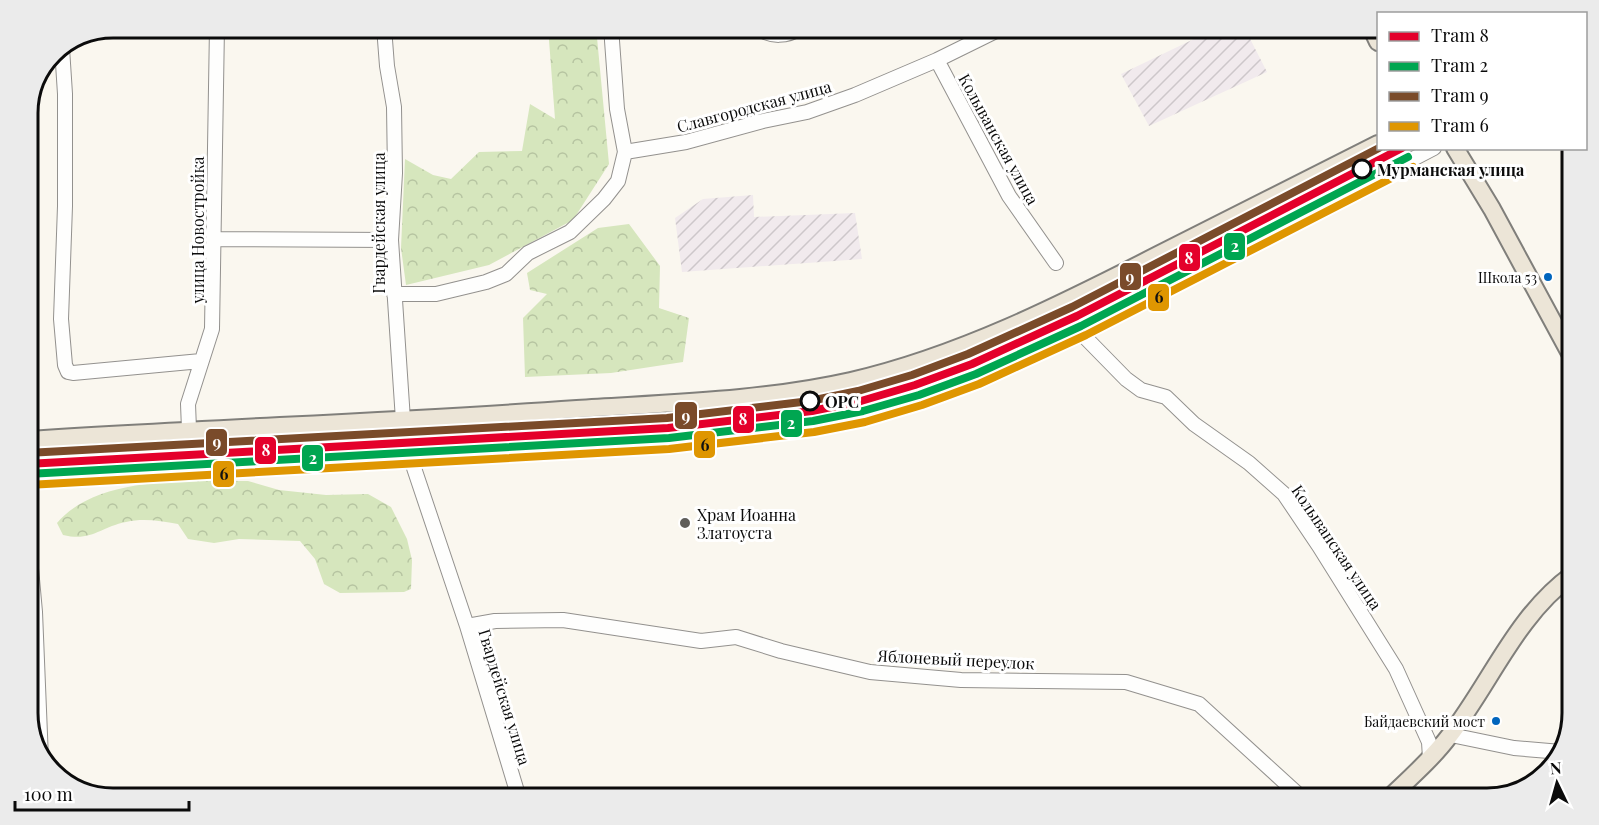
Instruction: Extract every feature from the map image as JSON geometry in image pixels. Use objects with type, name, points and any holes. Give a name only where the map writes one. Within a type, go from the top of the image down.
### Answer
[{"type":"main road","points":[[38,439],[189,429],[403,420],[724,399],[852,381],[1003,329],[1050,309],[1377,145]]},
{"type":"main road","points":[[1456,150],[1492,209],[1561,337]]},
{"type":"main road","points":[[1400,788],[1451,735],[1528,618],[1562,584]]},
{"type":"street","name":"улица Новостройка","points":[[189,429],[188,404],[212,329],[217,38]]},
{"type":"street","name":"Гвардейская улица","points":[[385,38],[394,108],[395,173],[392,240],[403,420]]},
{"type":"street","points":[[394,294],[436,294],[486,282],[506,274],[528,253],[570,232],[604,199],[618,181],[625,152],[617,109],[611,38]]},
{"type":"street","name":"Славгородская улица","points":[[625,152],[686,142],[763,121],[807,112],[855,95],[937,60],[981,38]]},
{"type":"street","points":[[63,56],[65,94],[65,206],[61,319],[65,365],[68,372],[201,361]]},
{"type":"street","name":"Колыванская улица","points":[[937,60],[1009,196],[1056,263]]},
{"type":"street","points":[[794,426],[829,421],[928,393],[1002,365],[1079,331],[1430,150]]},
{"type":"street","points":[[213,239],[392,240]]},
{"type":"street","name":"Колыванская улица","points":[[1079,331],[1126,379],[1141,390],[1166,397],[1194,424],[1249,463],[1284,494],[1396,669],[1429,742],[1431,758]]},
{"type":"street","name":"Гвардейская улица","points":[[414,468],[467,626],[516,788]]},
{"type":"street","name":"Яблоневый переулок","points":[[467,626],[495,621],[563,620],[701,641],[735,637],[781,651],[870,672],[961,680],[1126,682],[1199,704],[1291,788]]},
{"type":"street","points":[[38,710],[39,727]]},
{"type":"street","points":[[1451,735],[1514,748],[1551,751]]},
{"type":"shaded area","points":[[1196,38],[1250,38],[1267,72],[1149,126],[1121,74]]},
{"type":"shaded area","points":[[753,195],[754,217],[855,213],[862,259],[682,272],[675,218],[703,199]]},
{"type":"green space","points":[[549,38],[597,38],[609,164],[573,220],[489,265],[406,285],[401,248],[405,159],[433,175],[451,179],[479,152],[522,151],[530,104],[555,119]]},
{"type":"green space","points":[[629,224],[660,266],[659,308],[689,318],[683,362],[611,373],[525,377],[523,318],[547,294],[530,290],[527,273],[598,228]]},
{"type":"green space","points":[[248,481],[279,490],[326,495],[368,494],[391,507],[407,539],[412,560],[411,589],[404,592],[340,593],[324,584],[315,559],[300,541],[239,539],[214,543],[188,539],[178,524],[146,520],[117,524],[89,535],[73,537],[63,535],[57,523],[75,507],[96,496],[120,489],[173,482]]},
{"type":"tram line","name":"9","points":[[38,452],[667,418],[810,401],[858,391],[912,375],[968,354],[1072,307],[1377,149]]},
{"type":"tram line","name":"8","points":[[38,463],[668,428],[812,411],[861,401],[915,385],[972,364],[1077,316],[1398,150]]},
{"type":"tram line","name":"2","points":[[38,473],[669,438],[813,421],[863,411],[919,395],[976,374],[1081,326],[1408,157]]},
{"type":"tram line","name":"6","points":[[38,484],[669,449],[814,432],[865,422],[922,405],[979,384],[1086,335],[1413,167]]},
{"type":"place","name":"Мурманская улица","points":[[1362,169]]},
{"type":"place","name":"Школа 53","points":[[1548,277]]},
{"type":"place","name":"ОРС","points":[[810,401]]},
{"type":"place","name":"Храм Иоанна Златоуста","points":[[685,523]]},
{"type":"place","name":"Байдаевский мост","points":[[1496,721]]}]
